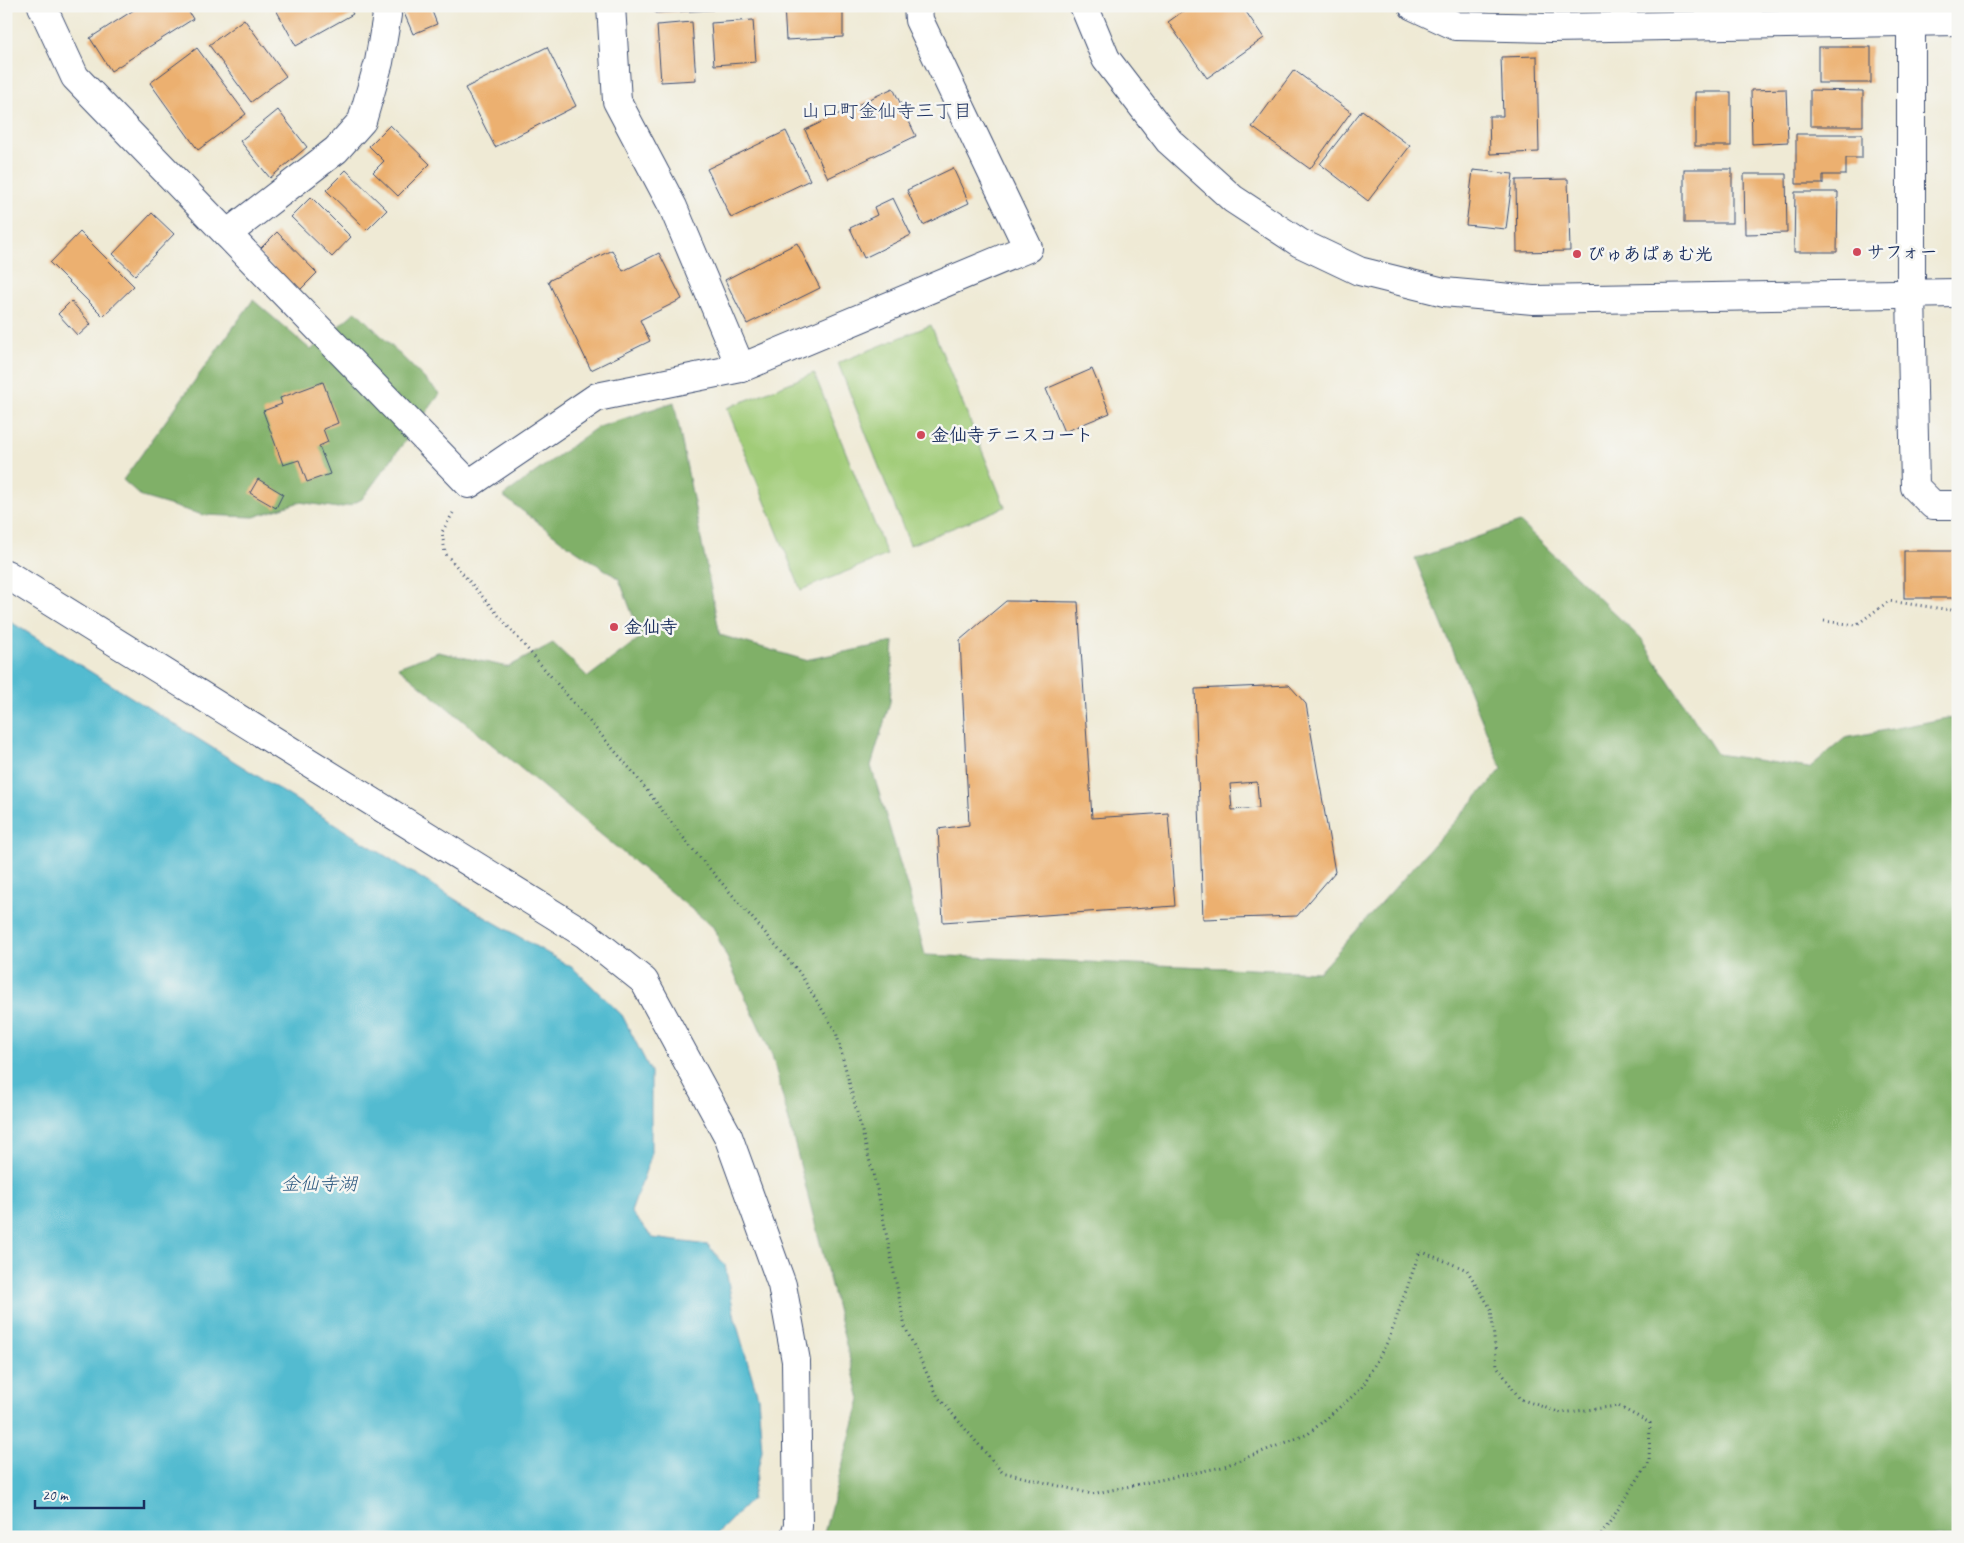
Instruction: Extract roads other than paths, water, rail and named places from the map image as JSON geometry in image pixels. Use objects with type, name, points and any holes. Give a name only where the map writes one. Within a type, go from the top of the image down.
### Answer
[{"type":"street","points":[[42,6],[76,77],[469,484],[597,397],[740,368],[1028,248],[919,20],[918,6]]},
{"type":"street","points":[[227,234],[336,150],[362,121],[379,62],[387,15],[384,6]]},
{"type":"street","points":[[610,6],[617,101],[673,206],[740,368]]},
{"type":"street","points":[[1084,6],[1106,59],[1169,140],[1232,199],[1300,243],[1359,270],[1444,292],[1533,300],[1958,293]]},
{"type":"street","points":[[1413,6],[1456,26],[1551,28],[1958,21]]},
{"type":"street","points":[[1911,21],[1910,293],[1915,487],[1933,505],[1958,505]]},
{"type":"street","points":[[6,574],[585,934],[644,982],[728,1136],[782,1285],[796,1361],[798,1527],[794,1537]]},
{"type":"water","name":"金仙寺湖","points":[[6,619],[461,903],[573,968],[622,1015],[651,1072],[651,1156],[631,1212],[653,1238],[708,1245],[725,1265],[735,1319],[758,1397],[762,1450],[751,1500],[714,1537],[6,1537]]},
{"type":"place","name":"サフォー","points":[[1857,252]]},
{"type":"place","name":"ぴゅあぱぁむ光","points":[[1577,254]]},
{"type":"place","name":"金仙寺テニスコート","points":[[921,435]]},
{"type":"place","name":"金仙寺","points":[[614,627]]},
{"type":"district","name":"山口町金仙寺三丁目","points":[[887,110]]}]
